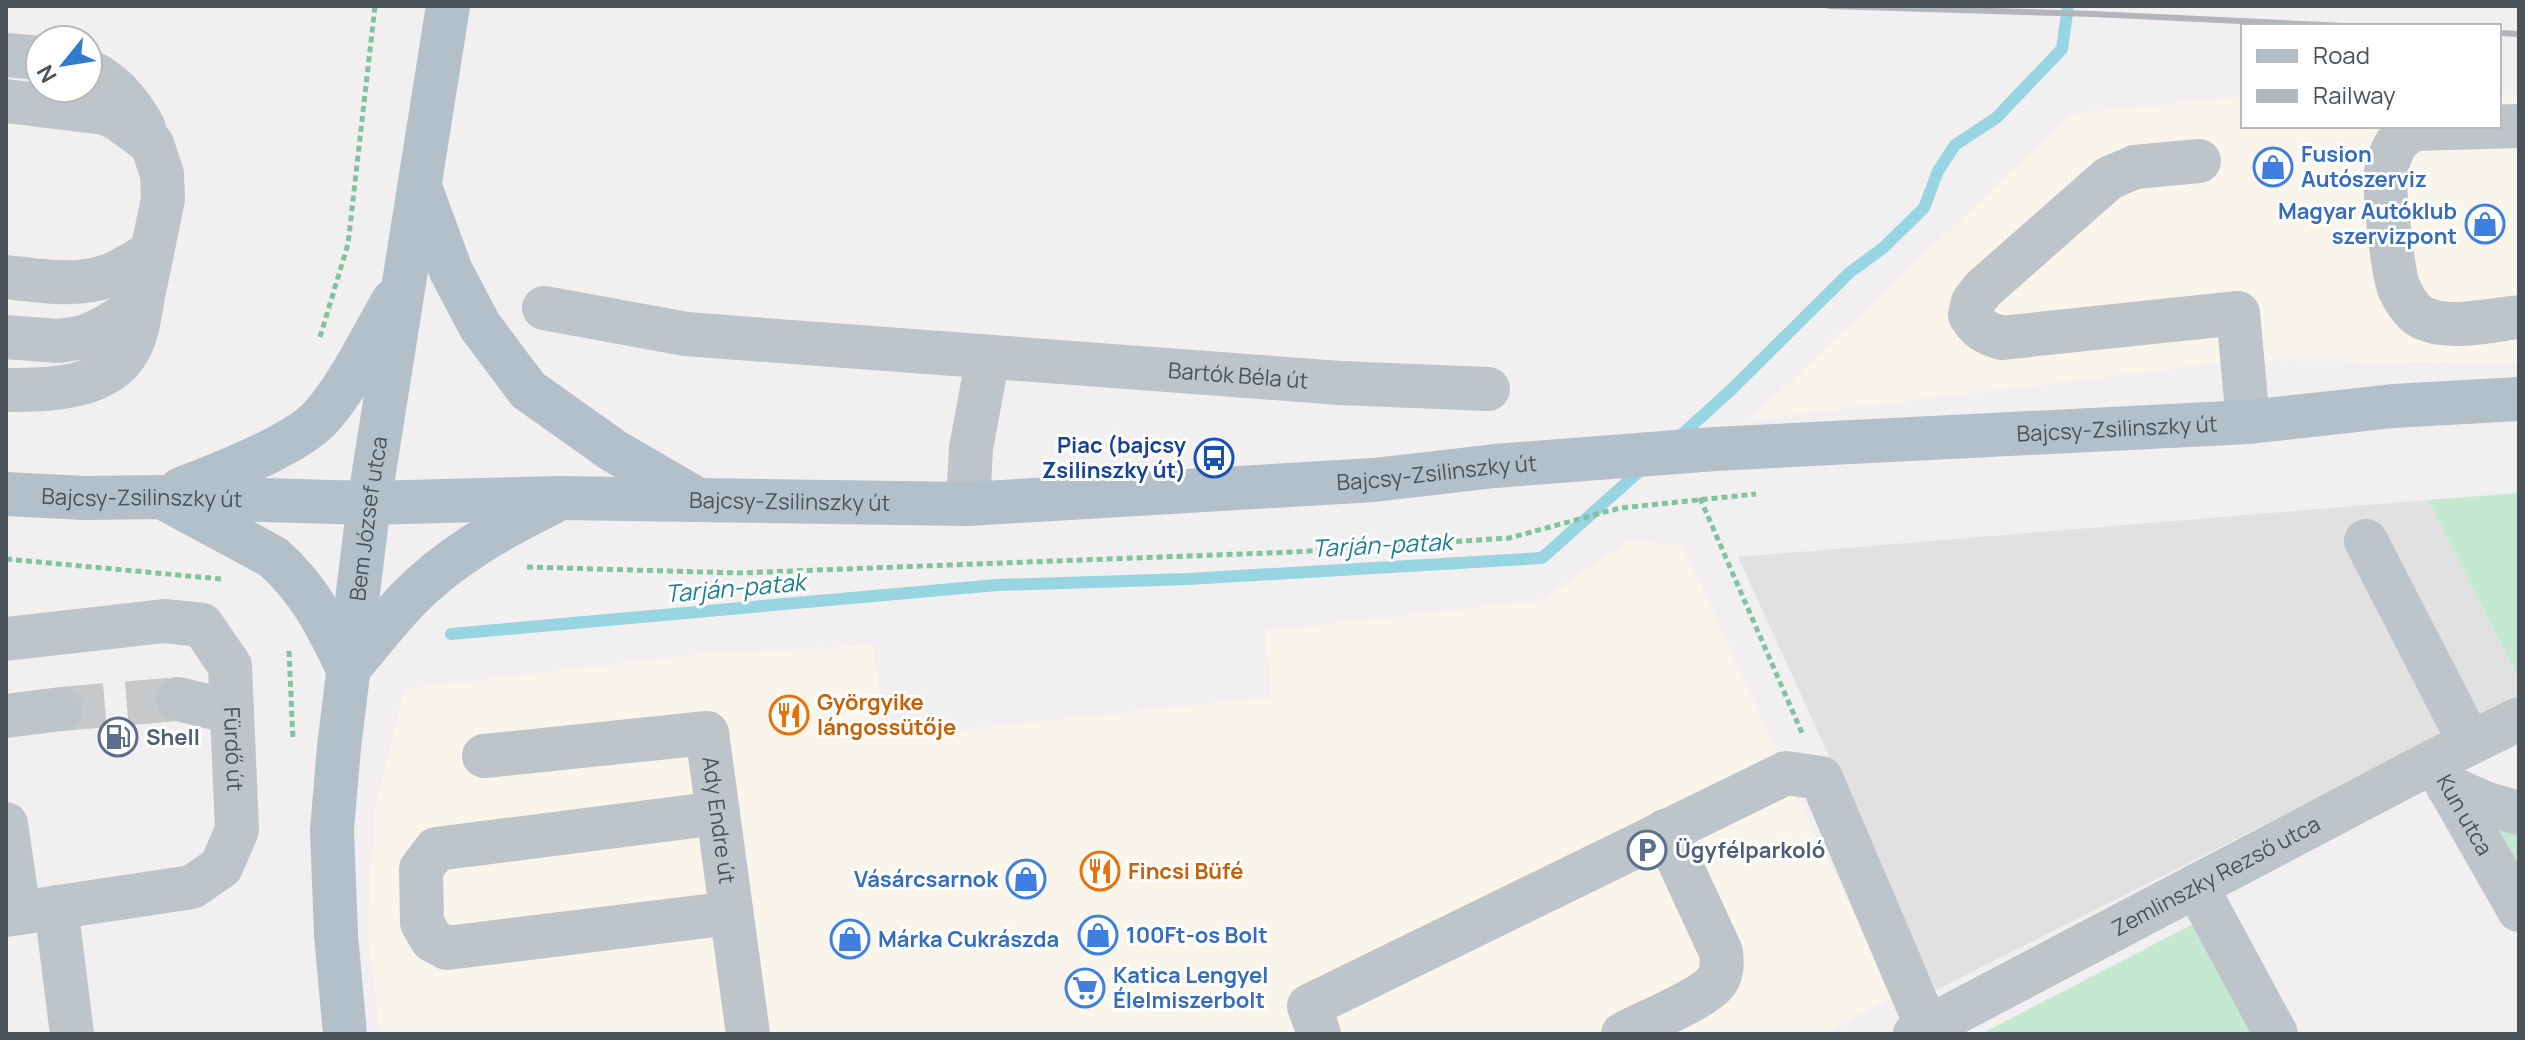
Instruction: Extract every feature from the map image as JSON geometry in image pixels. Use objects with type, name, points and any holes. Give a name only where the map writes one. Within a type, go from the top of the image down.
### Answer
[{"type":"main road","name":"Bem József utca","points":[[345,1034],[336,935],[332,830],[348,669],[369,503],[448,6]]},
{"type":"main road","points":[[419,185],[451,271],[480,326],[528,390],[614,451],[697,500]]},
{"type":"main road","points":[[159,497],[227,472],[291,439],[320,418],[340,390],[404,281]]},
{"type":"main road","name":"Bajcsy-Zsilinszky út","points":[[6,494],[369,503],[560,498],[968,504],[1374,480],[1495,466],[1715,449],[2248,422],[2393,406],[2519,399]]},
{"type":"main road","points":[[159,497],[279,563],[319,610],[348,669],[408,599],[446,564],[488,535],[560,498]]},
{"type":"street","points":[[6,390],[86,382],[111,371],[129,351],[135,336],[163,199],[162,174],[136,112],[117,90],[104,81]]},
{"type":"street","points":[[6,101],[105,113],[152,144]]},
{"type":"street","points":[[2450,128],[2416,129],[2404,133],[2392,151],[2385,176],[2395,275],[2408,303],[2421,317],[2452,324],[2519,317]]},
{"type":"street","points":[[2199,161],[2135,167],[2109,178],[1983,289],[1973,302],[1970,315],[1976,326],[1987,334],[2001,338],[2238,313],[2248,422]]},
{"type":"street","points":[[6,277],[48,282],[94,280],[115,273],[152,252]]},
{"type":"street","points":[[6,337],[58,341],[84,337],[122,317],[143,296]]},
{"type":"street","name":"Bartók Béla út","points":[[544,308],[686,334],[1340,383],[1488,389]]},
{"type":"street","points":[[968,504],[971,448],[988,357]]},
{"type":"street","name":"Kun utca","points":[[2366,541],[2451,764],[2519,910]]},
{"type":"street","name":"Fürdő út","points":[[6,639],[164,621],[202,625],[230,666],[237,830],[221,867],[192,887],[27,912]]},
{"type":"street","points":[[178,699],[232,712]]},
{"type":"street","points":[[6,716],[61,709]]},
{"type":"street","name":"Zemlinszky Rezső utca","points":[[1935,1029],[2196,886],[2451,764],[2519,719]]},
{"type":"street","name":"Ady Endre út","points":[[484,756],[707,733],[748,1034]]},
{"type":"street","points":[[2451,764],[2487,804],[2519,813]]},
{"type":"street","points":[[1319,1034],[1309,1006],[1786,773],[1821,778],[1935,1029]]},
{"type":"street","points":[[718,813],[436,849],[421,869],[422,923],[432,940],[447,948],[731,913]]},
{"type":"street","points":[[6,824],[27,912],[72,1034]]},
{"type":"street","points":[[1623,1034],[1698,995],[1716,982],[1722,970],[1721,952],[1665,831]]},
{"type":"street","points":[[2196,886],[2276,1034]]},
{"type":"path","points":[[318,344],[348,244],[375,6]]},
{"type":"path","points":[[1700,498],[1821,778]]},
{"type":"path","points":[[523,567],[738,573],[1294,552],[1509,538],[1620,508]]},
{"type":"path","points":[[6,559],[223,579]]},
{"type":"shaded area","points":[[2501,95],[2519,95],[2519,363],[2243,360],[1750,420],[2072,114],[2241,96],[2241,128],[2501,128]]},
{"type":"shaded area","points":[[2428,500],[2519,679],[2519,697],[1936,990],[1738,557]]},
{"type":"shaded area","points":[[1629,541],[1682,545],[1812,828],[1895,996],[1824,1034],[380,1034],[367,930],[375,806],[405,689],[701,654],[874,645],[884,738],[1271,697],[1265,631],[1542,600]]},
{"type":"green space","points":[[2519,493],[2519,679],[2428,500]]},
{"type":"green space","points":[[2519,805],[2519,874],[2490,822]]},
{"type":"green space","points":[[2201,920],[2260,1034],[1981,1034]]},
{"type":"waterway","name":"Tarján-patak","points":[[1678,438],[1849,273],[1883,248],[1924,208],[1938,171],[1955,145],[1996,118],[2062,49],[2068,6]]},
{"type":"waterway","name":"Tarján-patak","points":[[451,634],[997,585],[1188,579],[1542,558],[1643,468]]},
{"type":"tunnel","points":[[61,709],[178,699]]},
{"type":"railway","points":[[1829,6],[2303,24]]},
{"type":"railway","points":[[2501,33],[2519,34]]},
{"type":"place","name":"Fusion Autószerviz","points":[[2273,167]]},
{"type":"place","name":"Magyar Autóklub szervizpont","points":[[2485,224]]},
{"type":"place","name":"Piac (bajcsy Zsilinszky út)","points":[[1214,458]]},
{"type":"place","name":"Györgyike lángossütője","points":[[789,715]]},
{"type":"place","name":"Shell","points":[[118,737]]},
{"type":"place","name":"Ügyfélparkoló","points":[[1647,850]]},
{"type":"place","name":"Fincsi Büfé","points":[[1100,871]]},
{"type":"place","name":"Vásárcsarnok","points":[[1026,879]]},
{"type":"place","name":"100Ft-os Bolt","points":[[1098,935]]},
{"type":"place","name":"Márka Cukrászda","points":[[850,939]]},
{"type":"place","name":"Katica Lengyel Élelmiszerbolt","points":[[1085,988]]}]
